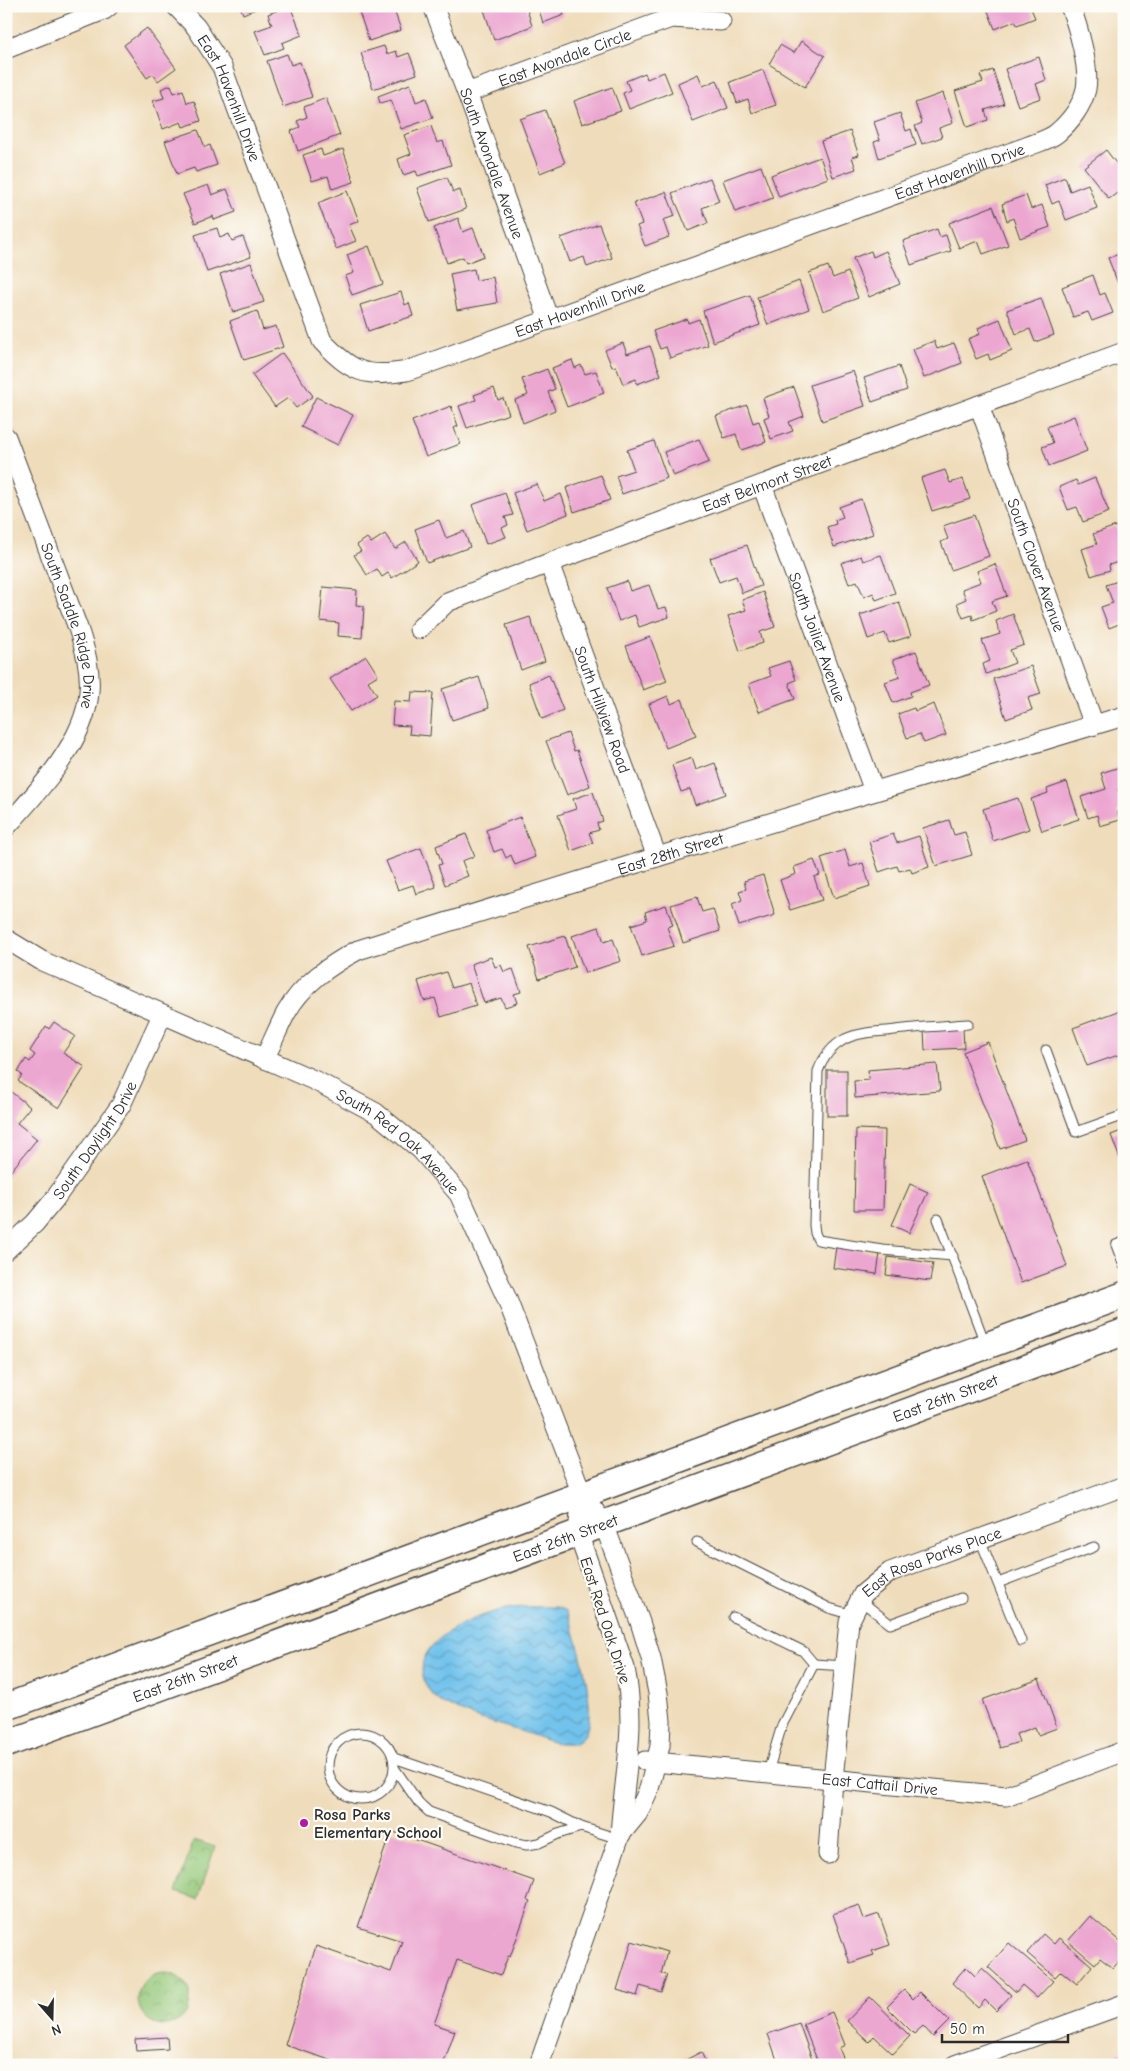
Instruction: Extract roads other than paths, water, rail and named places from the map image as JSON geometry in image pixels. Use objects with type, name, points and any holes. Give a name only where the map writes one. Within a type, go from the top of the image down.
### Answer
[{"type":"main road","points":[[6,1706],[1124,1295]]},
{"type":"main road","name":"East 26th Street","points":[[6,1744],[1124,1332]]},
{"type":"street","points":[[6,49],[104,10],[109,6]]},
{"type":"street","name":"East Havenhill Drive","points":[[176,6],[196,27],[222,67],[322,340],[337,357],[367,374],[391,374],[407,371],[1026,147],[1056,134],[1078,111],[1086,88],[1084,54],[1070,6]]},
{"type":"street","name":"South Avondale Avenue","points":[[433,6],[467,93],[549,320]]},
{"type":"street","name":"East Avondale Circle","points":[[467,93],[671,18],[721,21]]},
{"type":"street","name":"East Belmont Street","points":[[419,629],[447,602],[549,562],[1124,352]]},
{"type":"street","name":"South Clover Avenue","points":[[979,405],[1094,725]]},
{"type":"street","name":"South Saddle Ridge Drive","points":[[6,437],[86,651],[89,691],[87,708],[55,770],[6,827]]},
{"type":"street","name":"South Joiliet Avenue","points":[[762,485],[874,791]]},
{"type":"street","name":"South Hillview Road","points":[[549,562],[657,857]]},
{"type":"street","name":"East 28th Street","points":[[264,1059],[287,1012],[302,993],[332,965],[358,950],[657,857],[1124,716]]},
{"type":"street","name":"South Red Oak Avenue","points":[[6,939],[42,961],[318,1082],[376,1113],[421,1150],[459,1194],[507,1299],[582,1494],[604,1524]]},
{"type":"street","name":"South Daylight Drive","points":[[6,1250],[35,1222],[54,1200],[121,1105],[162,1015]]},
{"type":"street","name":"East Rosa Parks Place","points":[[828,1854],[833,1779],[849,1622],[864,1594],[890,1572],[1124,1486]]},
{"type":"street","name":"East Red Oak Drive","points":[[539,2065],[619,1837],[629,1759],[630,1707],[625,1668],[578,1533],[582,1494]]},
{"type":"street","name":"East Red Oak Drive","points":[[604,1524],[640,1622],[653,1667],[661,1721],[656,1763],[649,1789],[638,1813],[619,1837]]},
{"type":"street","name":"East Cattail Drive","points":[[629,1759],[1006,1796],[1124,1751]]},
{"type":"street","points":[[955,2065],[1124,2004]]},
{"type":"lane","points":[[952,1256],[882,1250],[818,1240],[814,1224],[818,1071],[822,1061],[831,1050],[843,1040],[853,1036],[908,1028],[968,1024]]},
{"type":"lane","points":[[1046,1050],[1076,1132],[1124,1115]]},
{"type":"lane","points":[[938,1219],[986,1346]]},
{"type":"lane","points":[[1124,1242],[1116,1245],[1124,1266]]},
{"type":"lane","points":[[980,1539],[1021,1641]]},
{"type":"lane","points":[[697,1542],[829,1608],[857,1608],[890,1624],[961,1598]]},
{"type":"lane","points":[[998,1583],[1094,1547]]},
{"type":"lane","points":[[734,1617],[802,1651],[814,1664],[845,1666]]},
{"type":"lane","points":[[768,1772],[782,1725],[814,1664]]},
{"type":"lane","points":[[361,1732],[372,1734],[382,1739],[394,1758],[395,1769],[392,1780],[386,1789],[377,1796],[366,1799],[355,1799],[345,1796],[336,1789],[327,1769],[328,1758],[340,1740],[350,1734],[361,1732]]},
{"type":"lane","points":[[394,1758],[551,1812],[581,1827],[619,1837]]},
{"type":"lane","points":[[395,1769],[419,1803],[429,1812],[516,1843],[527,1846],[581,1827]]},
{"type":"water","points":[[519,1607],[557,1607],[565,1610],[569,1616],[577,1642],[588,1693],[588,1723],[585,1734],[580,1739],[568,1743],[549,1741],[452,1708],[441,1702],[431,1693],[423,1676],[423,1661],[430,1648],[443,1636],[458,1626],[492,1612]]},
{"type":"place","name":"Rosa Parks Elementary School","points":[[304,1823]]}]
